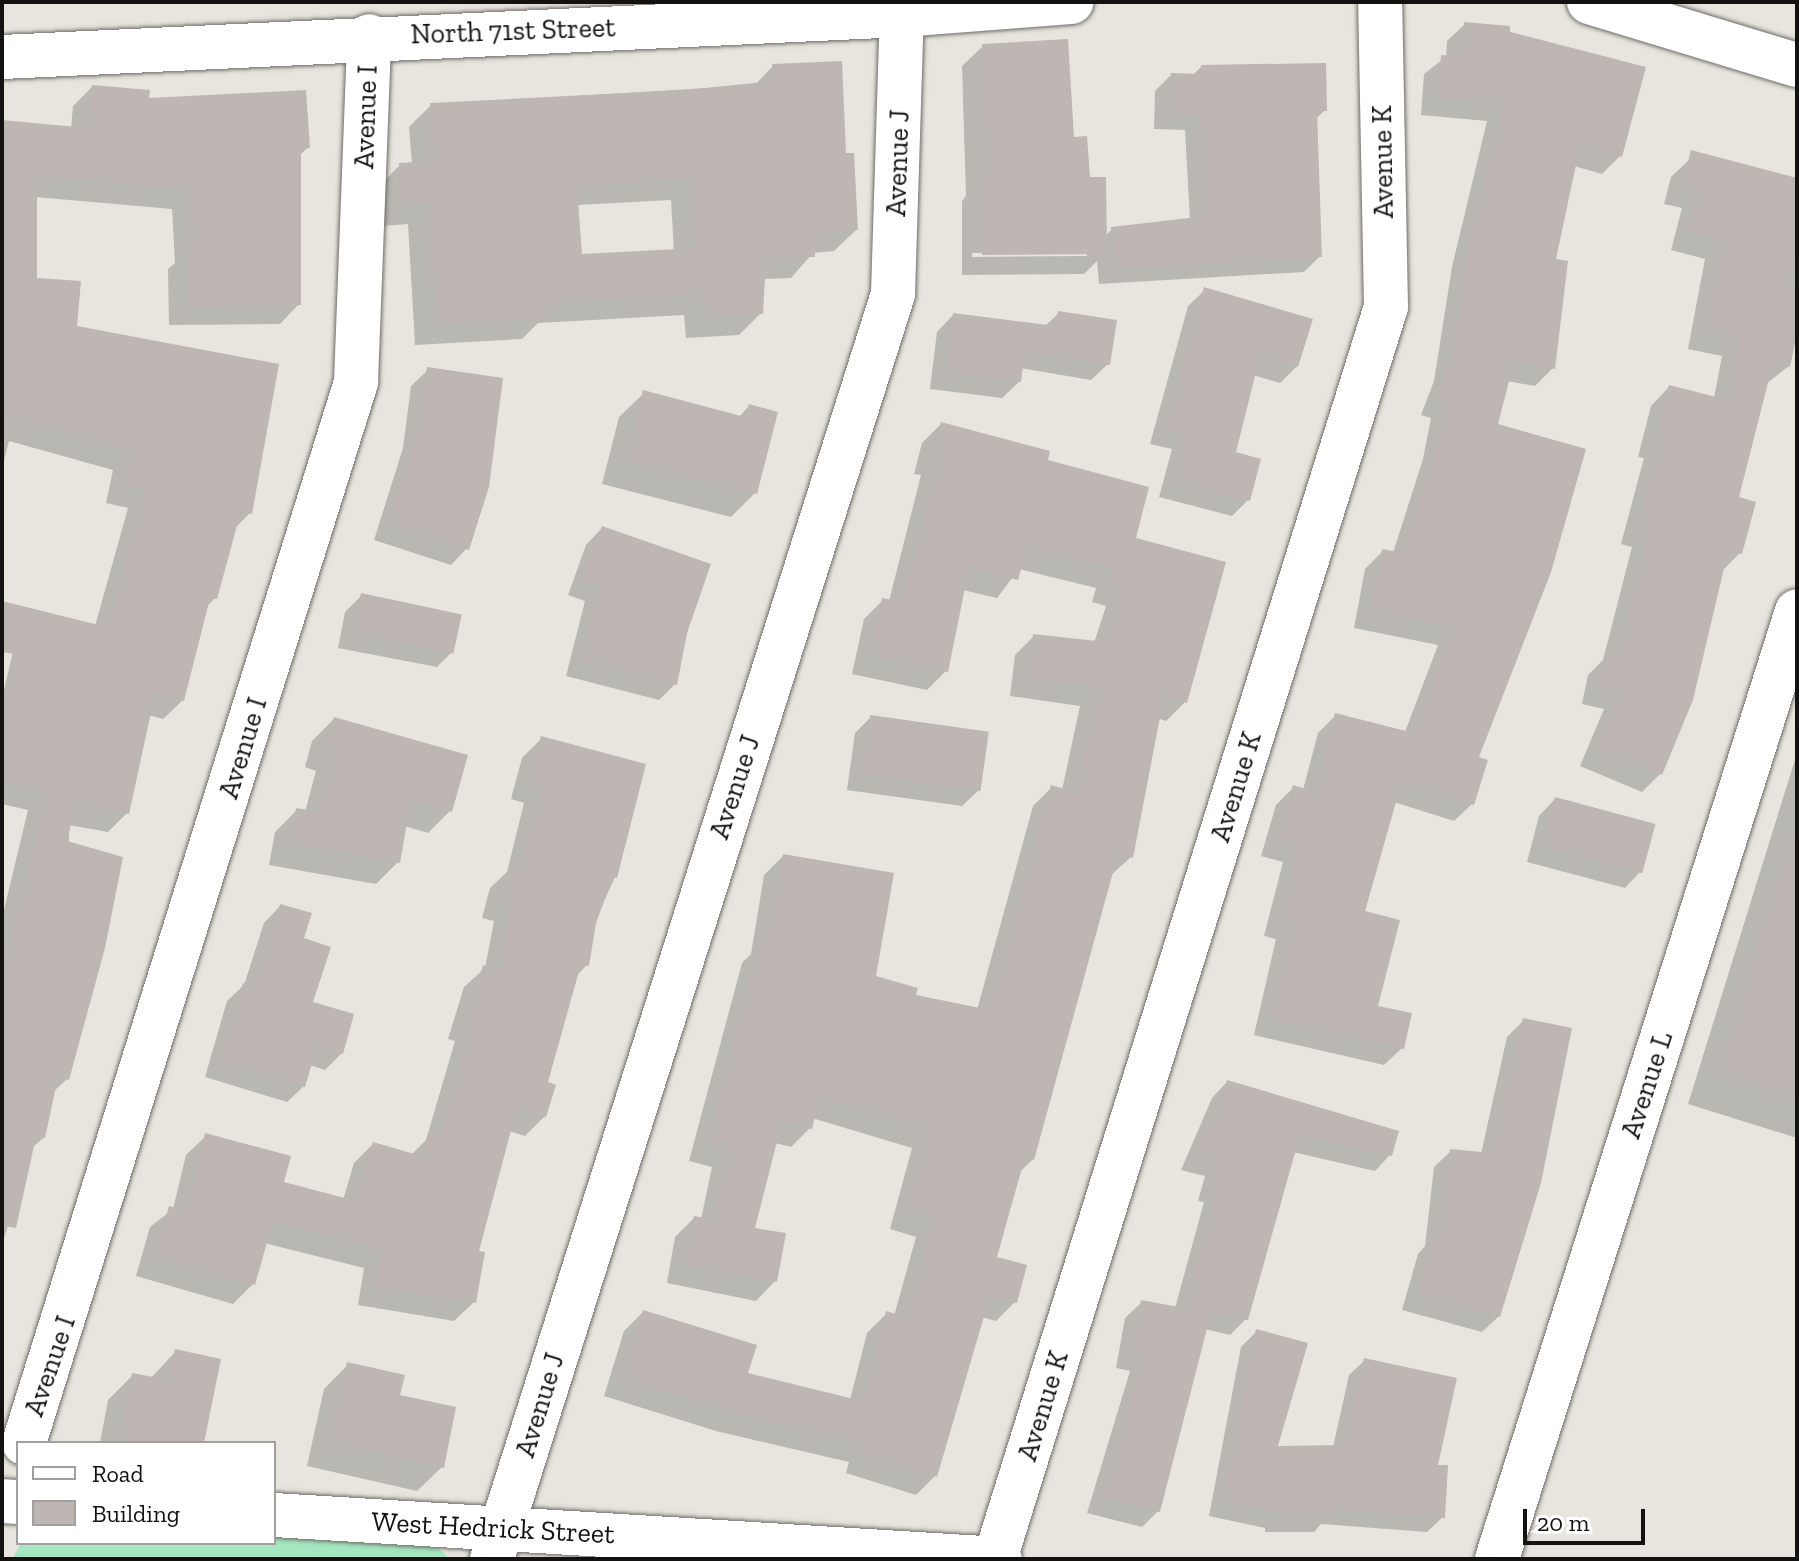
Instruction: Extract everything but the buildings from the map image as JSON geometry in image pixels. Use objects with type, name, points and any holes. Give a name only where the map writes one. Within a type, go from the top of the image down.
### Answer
[{"type":"street","name":"North 71st Street","points":[[2,57],[1071,2]]},
{"type":"street","name":"Avenue K","points":[[997,1559],[1386,307],[1380,2]]},
{"type":"street","points":[[1589,2],[1797,65]]},
{"type":"street","name":"Avenue J","points":[[498,1543],[893,294],[903,9]]},
{"type":"street","name":"Avenue I","points":[[25,1441],[356,382],[369,36]]},
{"type":"street","name":"Avenue L","points":[[1497,1559],[1797,611]]},
{"type":"street","points":[[6,1503],[16,1466]]},
{"type":"street","name":"West Hedrick Street","points":[[276,1515],[498,1543],[997,1559]]},
{"type":"green space","points":[[276,1532],[436,1546],[450,1559],[12,1559],[20,1545],[276,1545]]}]
